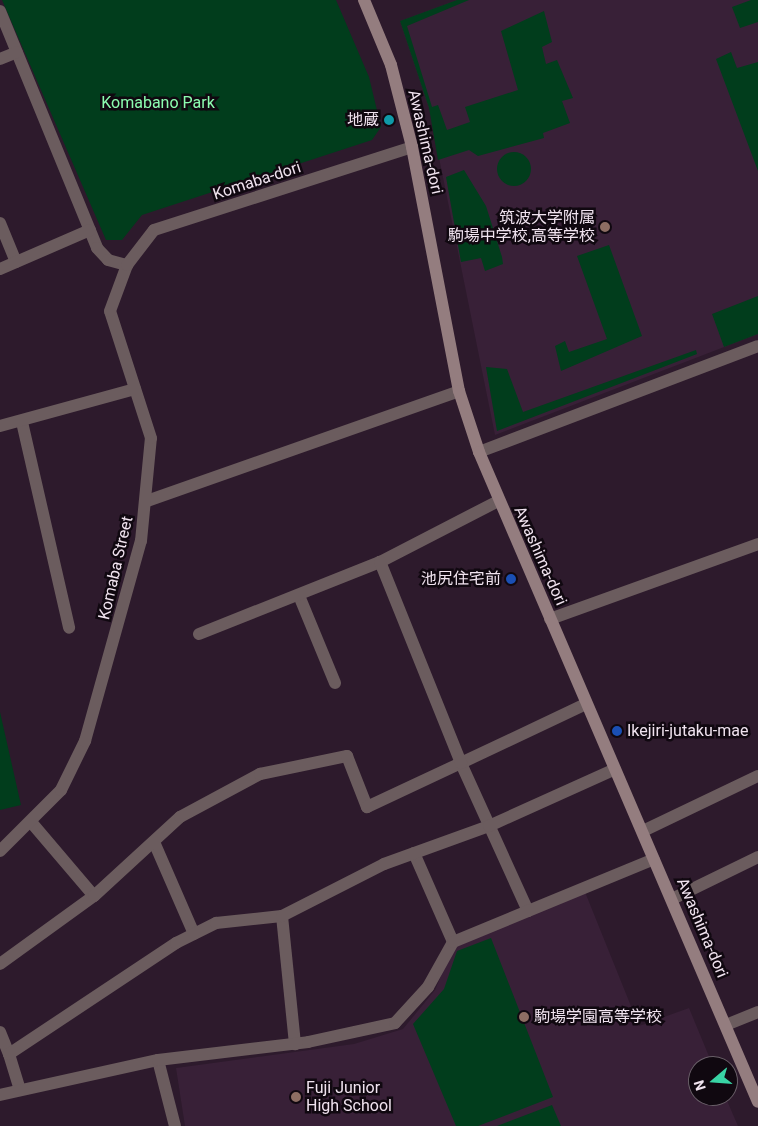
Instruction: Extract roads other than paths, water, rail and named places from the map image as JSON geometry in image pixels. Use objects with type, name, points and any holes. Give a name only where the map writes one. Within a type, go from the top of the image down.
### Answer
[{"type":"main road","name":"Awashima-dori","points":[[364,0],[391,65],[412,147],[458,391],[479,452],[498,501],[643,831],[758,1102]]},
{"type":"street","points":[[0,11],[90,230],[108,260],[127,265]]},
{"type":"street","points":[[0,59],[18,52]]},
{"type":"street","name":"Komaba-dori","points":[[127,265],[154,230],[412,147]]},
{"type":"street","points":[[0,224],[16,262]]},
{"type":"street","points":[[0,269],[90,230]]},
{"type":"street","name":"Komaba Street","points":[[0,851],[61,790],[85,740],[127,602],[147,501],[151,438],[110,311],[127,265]]},
{"type":"street","points":[[479,452],[758,346]]},
{"type":"street","points":[[0,426],[22,422],[135,389]]},
{"type":"street","points":[[147,501],[458,391]]},
{"type":"street","points":[[22,422],[69,628]]},
{"type":"street","points":[[199,634],[300,598],[380,562],[498,501]]},
{"type":"street","points":[[550,620],[758,544]]},
{"type":"street","points":[[380,562],[461,763],[528,911]]},
{"type":"street","points":[[300,598],[336,683]]},
{"type":"street","points":[[0,964],[94,896],[180,817],[260,774],[347,756],[367,807],[586,704]]},
{"type":"street","points":[[9,1054],[194,934],[216,923],[282,916],[384,864],[489,826],[615,768]]},
{"type":"street","points":[[643,831],[758,776]]},
{"type":"street","points":[[31,822],[94,896]]},
{"type":"street","points":[[154,842],[194,934]]},
{"type":"street","points":[[414,854],[454,942]]},
{"type":"street","points":[[672,899],[758,857]]},
{"type":"street","points":[[0,1094],[158,1060],[295,1044],[395,1023],[428,987],[454,942],[654,859]]},
{"type":"street","points":[[282,916],[295,1044]]},
{"type":"street","points":[[726,1025],[758,1012]]},
{"type":"street","points":[[0,1032],[20,1090]]},
{"type":"street","points":[[158,1060],[175,1126]]},
{"type":"place","name":"地蔵","points":[[389,120]]},
{"type":"place","name":"筑波大学附属 駒場中学校,高等学校","points":[[605,227]]},
{"type":"place","name":"池尻住宅前","points":[[511,579]]},
{"type":"place","name":"Ikejiri-jutaku-mae","points":[[617,731]]},
{"type":"place","name":"駒場学園高等学校","points":[[524,1017]]},
{"type":"place","name":"Fuji Junior High School","points":[[296,1097]]},
{"type":"park label","name":"Komabano Park","points":[[158,103]]}]
